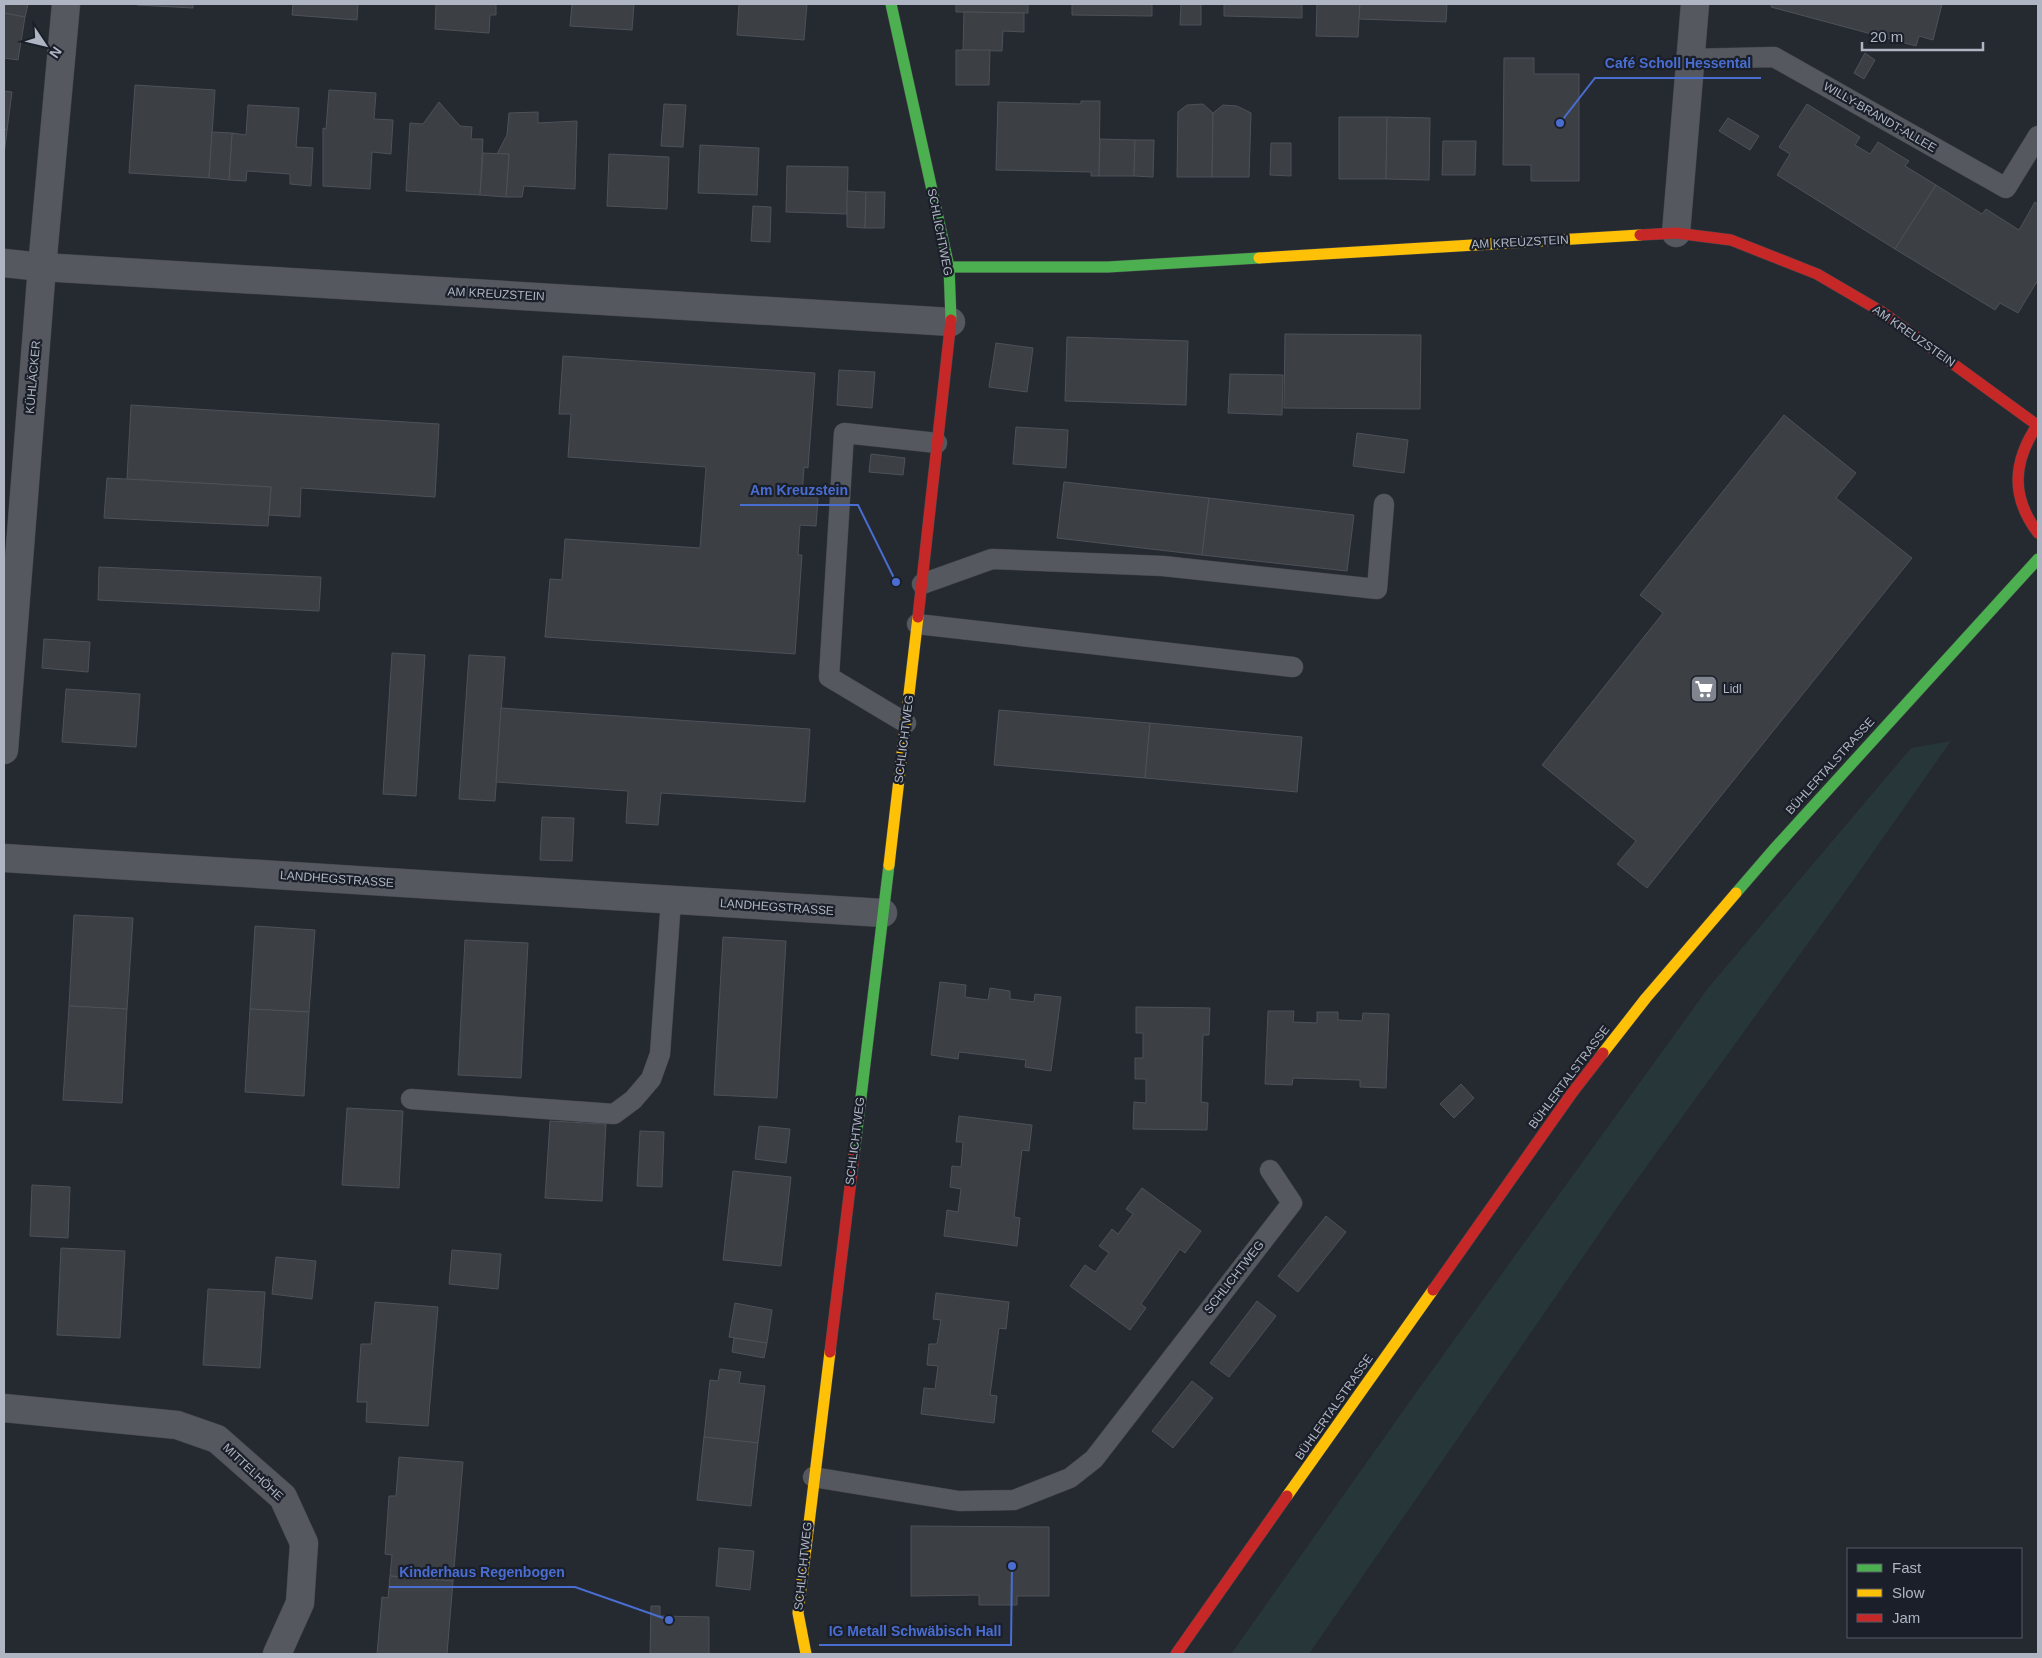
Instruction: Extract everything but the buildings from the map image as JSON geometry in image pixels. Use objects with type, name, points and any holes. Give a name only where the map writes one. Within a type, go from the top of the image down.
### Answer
[{"type":"street","name":"KÜHLÄCKER","points":[[4,750],[42,267],[66,4]]},
{"type":"street","name":"SCHLICHTWEG","points":[[806,1654],[798,1613],[906,723],[951,322],[949,267],[891,4]]},
{"type":"street","points":[[1676,232],[1695,4]]},
{"type":"street","name":"AM KREUZSTEIN","points":[[949,267],[1108,267],[1676,232],[1730,240],[1817,274],[1882,312],[2038,424]]},
{"type":"street","name":"AM KREUZSTEIN","points":[[4,263],[42,267],[951,322]]},
{"type":"street","points":[[2038,424],[2023,448],[2017,475],[2020,501],[2032,526],[2038,533]]},
{"type":"street","name":"BÜHLERTALSTRASSE","points":[[1176,1654],[1572,1093],[1641,1006],[1774,849],[2038,559]]},
{"type":"street","name":"LANDHEGSTRASSE","points":[[4,858],[883,913]]},
{"type":"street","name":"MITTELHÖHE","points":[[4,1408],[177,1425],[217,1440],[283,1497],[304,1544],[300,1603],[278,1654]]},
{"type":"lane","name":"WILLY-BRANDT-ALLEE","points":[[1689,59],[1774,57],[2006,188],[2038,136]]},
{"type":"lane","points":[[906,723],[829,677],[844,433],[938,443]]},
{"type":"lane","points":[[922,584],[992,558],[1162,566],[1377,589],[1384,504]]},
{"type":"lane","points":[[917,624],[1293,667]]},
{"type":"lane","points":[[411,1099],[614,1114],[633,1100],[651,1079],[660,1054],[671,900]]},
{"type":"lane","name":"SCHLICHTWEG","points":[[813,1477],[959,1501],[1014,1500],[1070,1478],[1094,1459],[1292,1203],[1270,1170]]},
{"type":"shaded area","points":[[1951,741],[1845,892],[1623,1199],[1309,1654],[1231,1654],[1415,1394],[1708,988],[1911,748]]},
{"type":"traffic: fast","points":[[891,4],[949,267],[951,320]]},
{"type":"traffic: fast","points":[[949,267],[1108,267],[1259,258]]},
{"type":"traffic: fast","points":[[1736,893],[2038,559]]},
{"type":"traffic: fast","points":[[854,1155],[889,865]]},
{"type":"traffic: slow","points":[[1259,258],[1640,235]]},
{"type":"traffic: slow","points":[[889,865],[918,617]]},
{"type":"traffic: slow","points":[[1603,1053],[1646,998],[1736,893]]},
{"type":"traffic: slow","points":[[1287,1496],[1433,1290]]},
{"type":"traffic: slow","points":[[806,1654],[798,1613],[830,1352]]},
{"type":"traffic: jam","points":[[1640,235],[1676,233],[1731,240],[1817,274],[1882,312],[2037,425]]},
{"type":"traffic: jam","points":[[918,617],[951,320]]},
{"type":"traffic: jam","points":[[2038,424],[2024,451],[2018,478],[2023,506],[2038,533]]},
{"type":"traffic: jam","points":[[1433,1290],[1572,1093],[1603,1053]]},
{"type":"traffic: jam","points":[[830,1352],[854,1155]]},
{"type":"traffic: jam","points":[[1176,1654],[1287,1496]]},
{"type":"place","name":"Café Scholl Hessental","points":[[1560,123]]},
{"type":"place","name":"Am Kreuzstein","points":[[896,582]]},
{"type":"place","name":"Lidl","points":[[1704,689]]},
{"type":"place","name":"IG Metall Schwäbisch Hall","points":[[1012,1566]]},
{"type":"place","name":"Kinderhaus Regenbogen","points":[[669,1620]]}]
